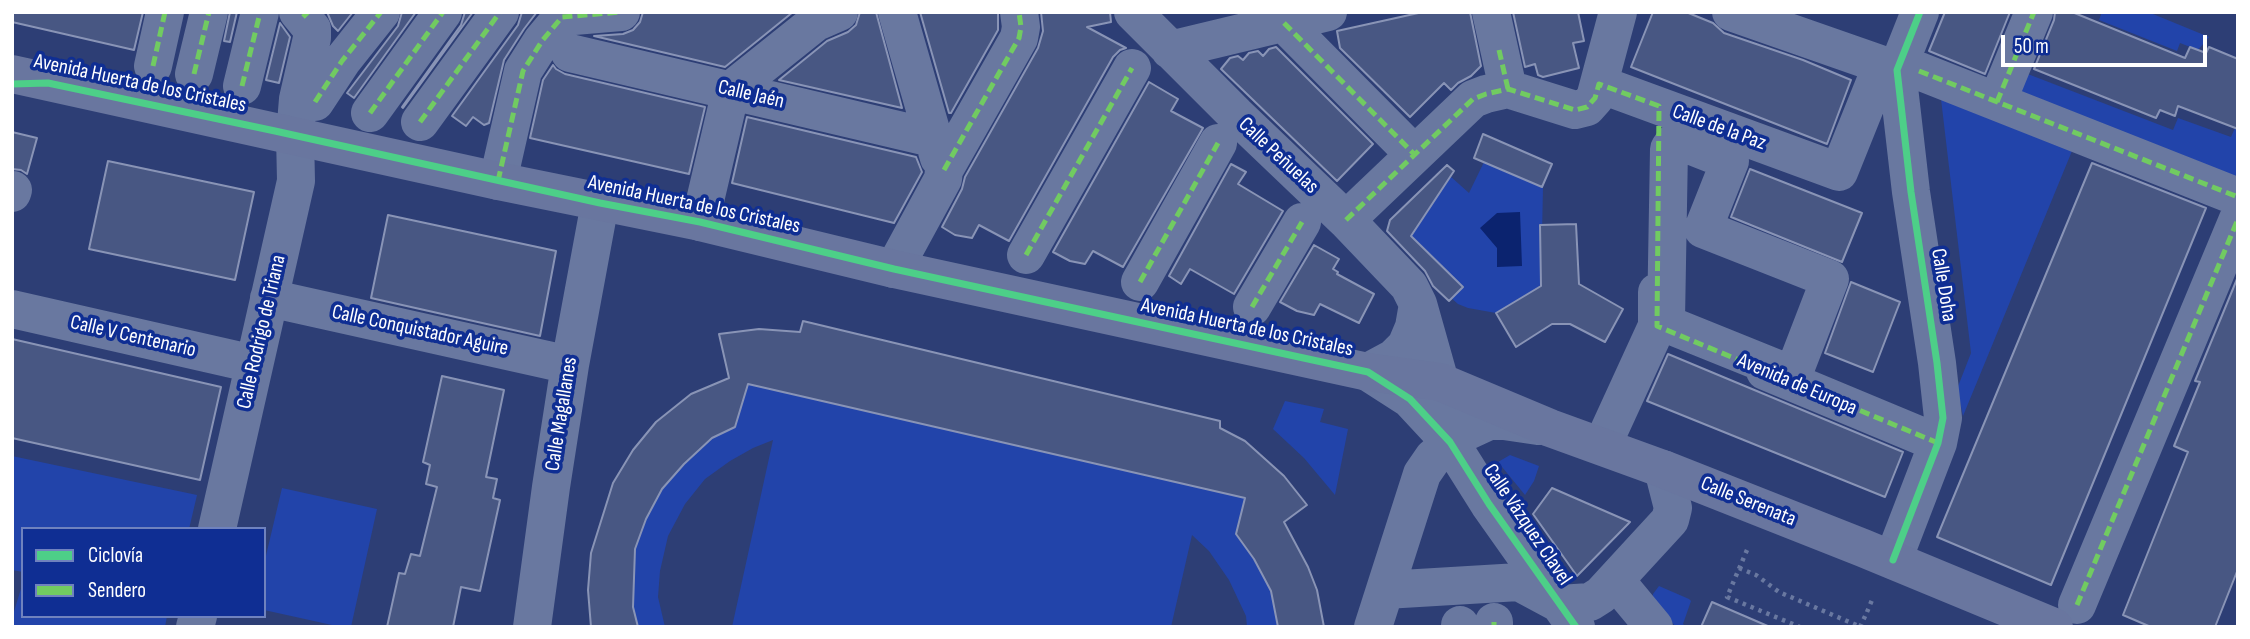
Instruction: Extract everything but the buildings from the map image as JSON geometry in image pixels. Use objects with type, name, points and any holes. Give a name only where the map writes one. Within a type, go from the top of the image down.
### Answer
[{"type":"main road","name":"Avenida Huerta de los Cristales","points":[[12,74],[30,84],[295,135],[600,203],[700,222],[894,269],[1368,372],[1440,382]]},
{"type":"main road","name":"Calle Serenata","points":[[1440,382],[1550,428],[1663,469],[1893,560],[2065,616]]},
{"type":"street","points":[[153,66],[165,12]]},
{"type":"street","points":[[194,74],[209,12]]},
{"type":"street","points":[[315,103],[342,61],[381,12]]},
{"type":"street","points":[[370,113],[443,12]]},
{"type":"street","points":[[420,122],[500,12]]},
{"type":"street","points":[[498,181],[523,71],[549,31],[562,17],[621,12]]},
{"type":"street","points":[[700,222],[731,90],[816,22],[839,12]]},
{"type":"street","points":[[894,269],[943,179],[897,12]]},
{"type":"street","points":[[938,154],[1019,38],[1019,12]]},
{"type":"street","name":"Calle Peñuelas","points":[[1132,12],[1346,220],[1409,286],[1418,304],[1440,382]]},
{"type":"street","points":[[1170,50],[1328,12]]},
{"type":"street","points":[[1491,12],[1508,89]]},
{"type":"street","points":[[1346,220],[1473,100],[1486,93],[1508,89],[1575,110],[1587,107],[1595,98],[1618,12]]},
{"type":"street","points":[[1731,12],[1997,102],[2238,197]]},
{"type":"street","name":"Calle Doha","points":[[1893,560],[1938,443],[1943,418],[1941,387],[1911,192],[1899,69],[1920,12]]},
{"type":"street","points":[[1997,102],[2034,12]]},
{"type":"street","points":[[242,86],[260,13]]},
{"type":"street","name":"Calle Rodrigo de Triana","points":[[217,527],[296,181],[295,135],[298,99],[312,38],[312,29],[303,14]]},
{"type":"street","points":[[1284,23],[1414,155]]},
{"type":"street","name":"Calle Jaén","points":[[570,53],[731,90],[938,154]]},
{"type":"street","points":[[12,58],[30,84]]},
{"type":"street","points":[[1026,255],[1132,68]]},
{"type":"street","name":"Calle de la Paz","points":[[1599,83],[1839,172],[1899,69]]},
{"type":"street","points":[[1602,446],[1657,326],[1659,106]]},
{"type":"street","points":[[1679,141],[1730,161],[1703,229],[1830,279],[1793,375],[1669,325],[1666,320],[1669,149],[1673,143],[1679,141]]},
{"type":"street","points":[[1140,282],[1219,143]]},
{"type":"street","name":"Calle Magallanes","points":[[532,627],[570,365],[600,203]]},
{"type":"street","points":[[2065,616],[2238,219]]},
{"type":"street","points":[[1252,307],[1302,222]]},
{"type":"street","name":"Calle Conquistador Aguire","points":[[270,298],[570,365]]},
{"type":"street","points":[[1368,372],[1394,359],[1406,346],[1414,327],[1418,304]]},
{"type":"street","name":"Calle V Centenario","points":[[12,309],[254,364]]},
{"type":"street","name":"Avenida de Europa","points":[[1657,326],[1938,443]]},
{"type":"street","points":[[1368,372],[1410,399],[1450,442]]},
{"type":"street","name":"Calle Vázquez Clavel","points":[[1440,382],[1450,442],[1489,504],[1568,616]]},
{"type":"street","points":[[1373,627],[1422,474],[1433,458],[1450,442],[1476,425],[1489,421],[1550,428]]},
{"type":"street","points":[[1385,590],[1518,582],[1568,616],[1601,595],[1670,520],[1673,508],[1663,469]]},
{"type":"street","points":[[1615,580],[1654,627]]},
{"type":"path","points":[[1747,550],[1727,597],[1800,627]]},
{"type":"path","points":[[1739,568],[1756,575],[1779,592],[1861,627],[1872,600]]},
{"type":"shaded area","points":[[2102,12],[2148,12],[2209,37],[2198,50],[2180,43],[2177,51],[2099,20]]},
{"type":"shaded area","points":[[2020,71],[2173,130],[2178,118],[2231,137],[2238,121],[2238,181],[2010,95]]},
{"type":"shaded area","points":[[1941,99],[2072,151],[1963,416],[1957,389],[1971,353]]},
{"type":"shaded area","points":[[1484,162],[1543,187],[1541,283],[1539,287],[1496,313],[1458,304],[1432,281],[1411,236],[1450,176],[1469,193]]},
{"type":"shaded area","points":[[1520,212],[1522,266],[1497,267],[1497,248],[1480,228],[1497,213]]},
{"type":"shaded area","points":[[748,384],[1245,498],[1236,534],[1254,559],[1271,591],[1278,627],[1247,627],[1246,616],[1229,580],[1209,551],[1192,535],[1171,627],[732,627],[773,440],[730,461],[705,479],[685,504],[668,536],[660,571],[658,597],[665,627],[638,627],[633,607],[635,549],[646,519],[662,489],[684,464],[712,438],[735,427]]},
{"type":"shaded area","points":[[1285,401],[1324,409],[1320,422],[1348,429],[1335,495],[1304,458],[1273,429]]},
{"type":"shaded area","points":[[1510,455],[1539,466],[1525,495],[1498,462]]},
{"type":"shaded area","points":[[12,456],[197,495],[189,527],[21,527],[21,572],[12,570]]},
{"type":"shaded area","points":[[282,488],[377,509],[351,627],[266,610],[266,556]]},
{"type":"shaded area","points":[[1659,586],[1691,601],[1683,624],[1686,627],[1676,627],[1655,604],[1653,594]]},
{"type":"shaded area","points":[[21,589],[21,618],[167,618],[165,627],[12,627]]},
{"type":"marked path","points":[[153,66],[165,12]]},
{"type":"marked path","points":[[194,74],[209,12]]},
{"type":"marked path","points":[[303,17],[308,12]]},
{"type":"marked path","points":[[315,102],[342,61],[381,12]]},
{"type":"marked path","points":[[370,113],[443,12]]},
{"type":"marked path","points":[[420,122],[500,12]]},
{"type":"marked path","points":[[498,181],[523,71],[542,41],[562,17],[621,12]]},
{"type":"marked path","points":[[944,170],[1019,38],[1019,12]]},
{"type":"marked path","points":[[1997,102],[2034,12]]},
{"type":"marked path","points":[[242,86],[260,13]]},
{"type":"marked path","points":[[1284,23],[1414,154]]},
{"type":"marked path","points":[[1499,50],[1508,89]]},
{"type":"marked path","points":[[1026,255],[1132,68]]},
{"type":"marked path","points":[[1919,71],[2238,197]]},
{"type":"marked path","points":[[1346,220],[1473,99],[1486,94],[1508,89],[1575,110],[1587,107],[1595,98],[1599,84],[1659,106],[1657,326],[1938,443]]},
{"type":"marked path","points":[[1140,282],[1218,143]]},
{"type":"marked path","points":[[2077,605],[2238,219]]},
{"type":"marked path","points":[[1252,307],[1302,222]]},
{"type":"marked path","points":[[1494,622],[1494,627]]},
{"type":"cycle path","points":[[1893,560],[1938,443],[1943,418],[1911,192],[1897,70],[1920,12]]},
{"type":"cycle path","points":[[12,84],[48,83],[275,131],[600,203],[700,222],[894,269],[1368,372],[1410,399],[1450,442],[1489,504],[1576,627]]}]
